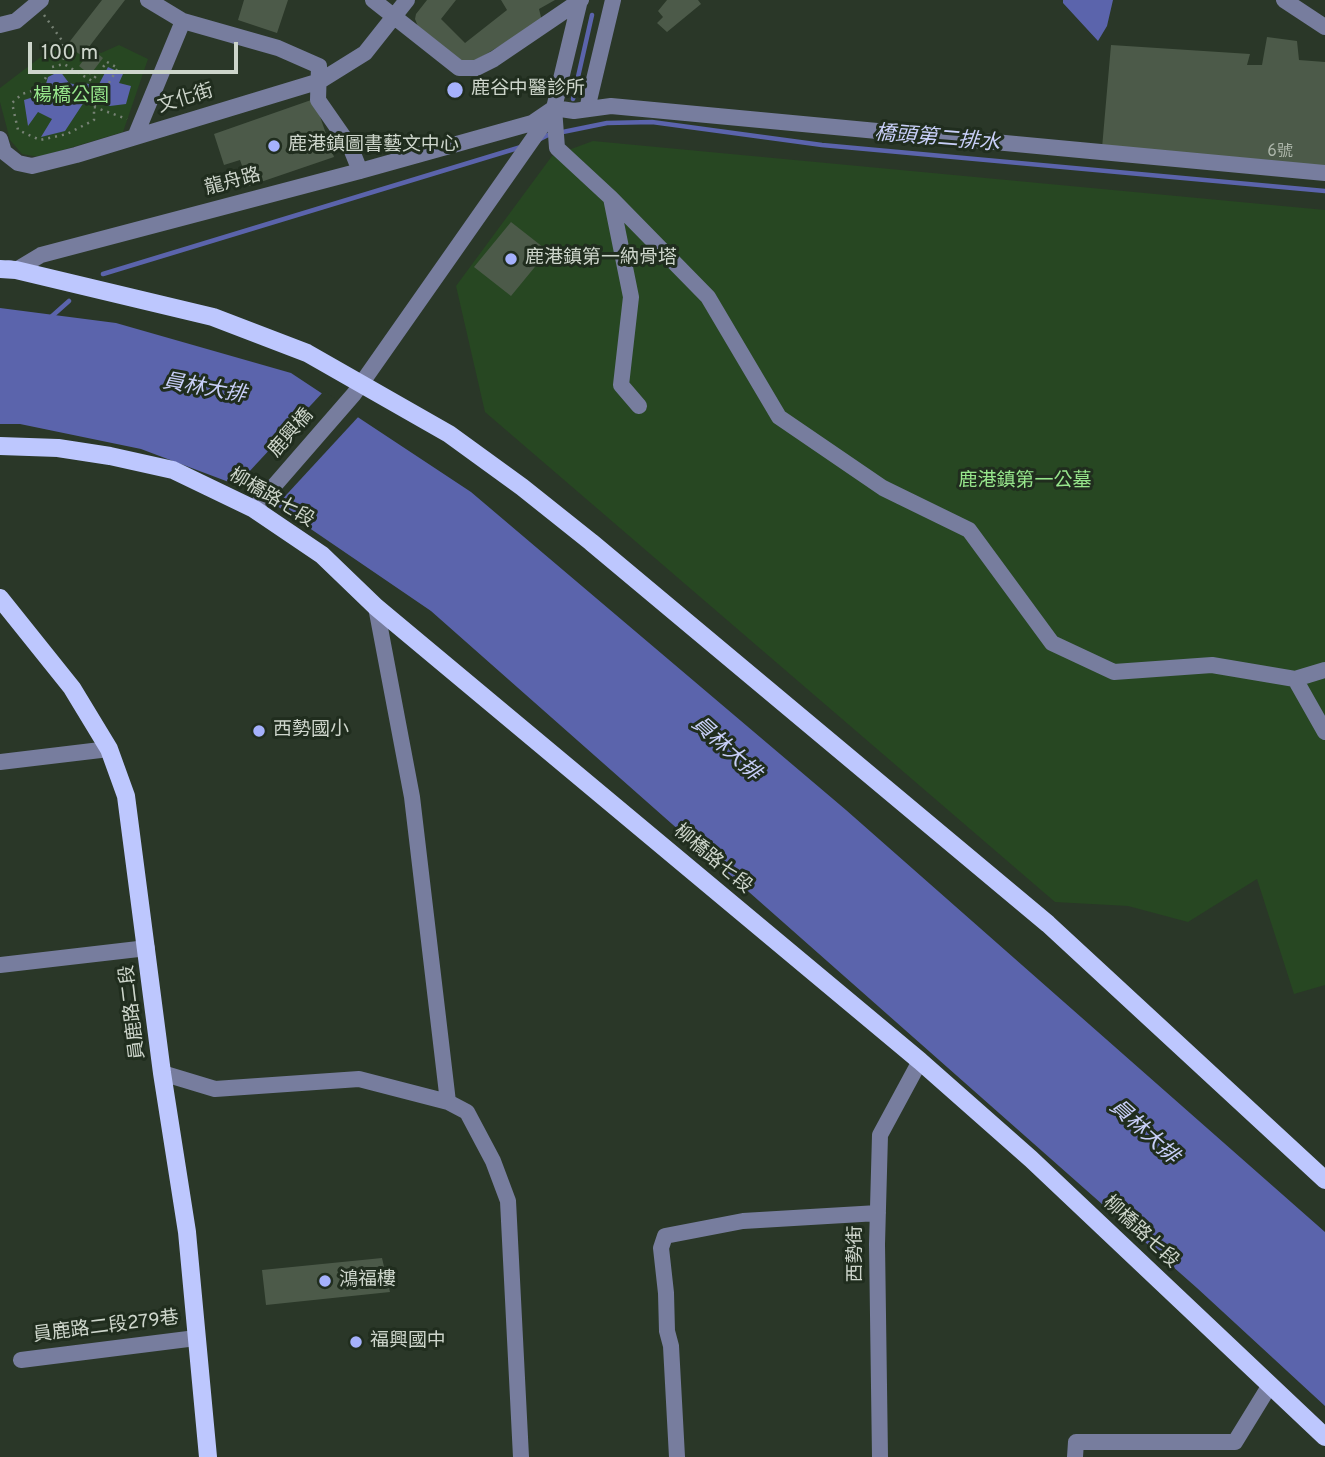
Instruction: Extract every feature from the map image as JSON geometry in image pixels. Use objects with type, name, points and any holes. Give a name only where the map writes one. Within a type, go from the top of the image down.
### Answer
[{"type":"main road","points":[[5,268],[213,317],[307,353],[357,389],[449,434],[591,542],[1048,924],[1325,1180]]},
{"type":"main road","name":"柳橋路七段","points":[[0,446],[58,448],[173,470],[258,505],[322,555],[376,607],[920,1061],[1031,1159],[1325,1437]]},
{"type":"main road","name":"員鹿路二段","points":[[0,598],[72,688],[109,749],[126,796],[162,1073],[187,1232],[208,1457]]},
{"type":"street","points":[[148,0],[183,21],[278,48],[319,66],[318,100],[350,146],[360,171]]},
{"type":"street","points":[[373,0],[459,68],[476,68],[494,59],[580,0]]},
{"type":"street","name":"文化街","points":[[0,139],[4,152],[18,163],[32,166],[138,130],[320,81],[365,53],[407,0]]},
{"type":"street","points":[[580,0],[554,113],[557,148],[611,198],[708,297],[779,417],[883,488],[969,530],[1052,643],[1114,672],[1212,665],[1295,679],[1325,670]]},
{"type":"street","points":[[587,109],[614,0]]},
{"type":"street","points":[[1284,0],[1325,27]]},
{"type":"street","points":[[0,25],[16,21],[36,1]]},
{"type":"street","points":[[138,130],[183,21]]},
{"type":"street","points":[[554,113],[611,106],[1325,173]]},
{"type":"street","name":"龍舟路","points":[[5,268],[41,255],[514,130],[554,113]]},
{"type":"street","name":"鹿興橋","points":[[258,505],[357,389],[554,113]]},
{"type":"street","points":[[611,198],[631,297],[621,385],[639,406]]},
{"type":"street","points":[[376,607],[412,797],[448,1102]]},
{"type":"street","points":[[1295,679],[1325,732]]},
{"type":"street","points":[[0,762],[109,749]]},
{"type":"street","points":[[0,965],[147,948]]},
{"type":"street","name":"西勢街","points":[[880,1457],[880,1135],[920,1061]]},
{"type":"street","points":[[162,1073],[215,1089],[359,1079],[448,1102],[467,1112],[493,1161],[508,1201],[521,1457]]},
{"type":"street","points":[[677,1457],[661,1248],[665,1236],[743,1221],[878,1213]]},
{"type":"street","name":"員鹿路二段279巷","points":[[21,1360],[196,1338]]},
{"type":"street","points":[[1075,1457],[1076,1442],[1235,1442],[1270,1385]]},
{"type":"path","points":[[36,1],[63,42],[64,64]]},
{"type":"path","points":[[107,62],[118,68],[94,107],[94,120],[67,134],[40,140],[18,130],[12,103],[22,94],[39,89],[52,67],[64,64],[92,81],[107,62]]},
{"type":"path","points":[[94,107],[138,130]]},
{"type":"green space","name":"楊橋公園","points":[[86,44],[101,53],[119,45],[148,59],[123,132],[39,157],[22,154],[10,140],[0,102],[0,88],[46,53]]},
{"type":"green space","name":"鹿港鎮第一公墓","points":[[593,141],[1325,210],[1325,985],[1294,994],[1257,879],[1188,922],[1128,906],[1055,902],[485,412],[456,286],[552,156]]},
{"type":"water","points":[[1063,0],[1113,0],[1107,26],[1098,41],[1063,3]]},
{"type":"water","points":[[108,67],[123,74],[119,83],[131,86],[126,104],[98,104],[88,96],[65,131],[41,137],[52,119],[38,112],[28,126],[24,100],[43,94],[48,77],[60,71],[69,83],[98,86]]},
{"type":"water","name":"員林大排","points":[[0,308],[116,323],[291,373],[471,492],[846,810],[1325,1232],[1325,1406],[1197,1288],[431,611],[258,493],[141,449],[20,424],[0,424]]},
{"type":"pier","points":[[324,391],[360,415],[276,506],[234,488]]},
{"type":"building","points":[[102,0],[125,0],[82,56],[67,45]]},
{"type":"building","points":[[244,0],[288,0],[277,33],[238,20]]},
{"type":"building","points":[[427,0],[456,0],[441,19],[465,43],[507,10],[501,0],[555,0],[539,9],[542,21],[469,64],[459,64],[419,29],[416,14]]},
{"type":"building","points":[[667,0],[698,0],[701,4],[667,32],[657,23],[663,17],[658,11]]},
{"type":"building","points":[[1267,37],[1297,41],[1299,60],[1325,62],[1325,170],[1102,148],[1111,45],[1250,54],[1247,65],[1262,65]]},
{"type":"building","points":[[92,49],[103,58],[90,75],[79,66]]},
{"type":"building","name":"鹿港鎮圖書藝文中心","points":[[314,99],[334,157],[249,186],[240,160],[224,165],[214,134]]},
{"type":"building","name":"鹿港鎮第一納骨塔","points":[[511,222],[548,251],[511,296],[474,267]]},
{"type":"building","name":"鴻福樓","points":[[382,1258],[390,1292],[266,1305],[262,1270]]},
{"type":"waterway","points":[[573,99],[592,15]]},
{"type":"waterway","name":"橋頭第二排水","points":[[538,140],[548,135],[607,123],[652,122],[822,145],[1325,191]]},
{"type":"waterway","points":[[103,274],[521,147]]},
{"type":"waterway","points":[[51,317],[69,301]]},
{"type":"place","name":"鹿谷中醫診所","points":[[455,90]]},
{"type":"place","name":"鹿港鎮圖書藝文中心","points":[[274,146]]},
{"type":"place","name":"鹿港鎮第一納骨塔","points":[[511,259]]},
{"type":"place","name":"西勢國小","points":[[259,731]]},
{"type":"place","name":"鴻福樓","points":[[325,1281]]},
{"type":"place","name":"福興國中","points":[[356,1342]]}]
